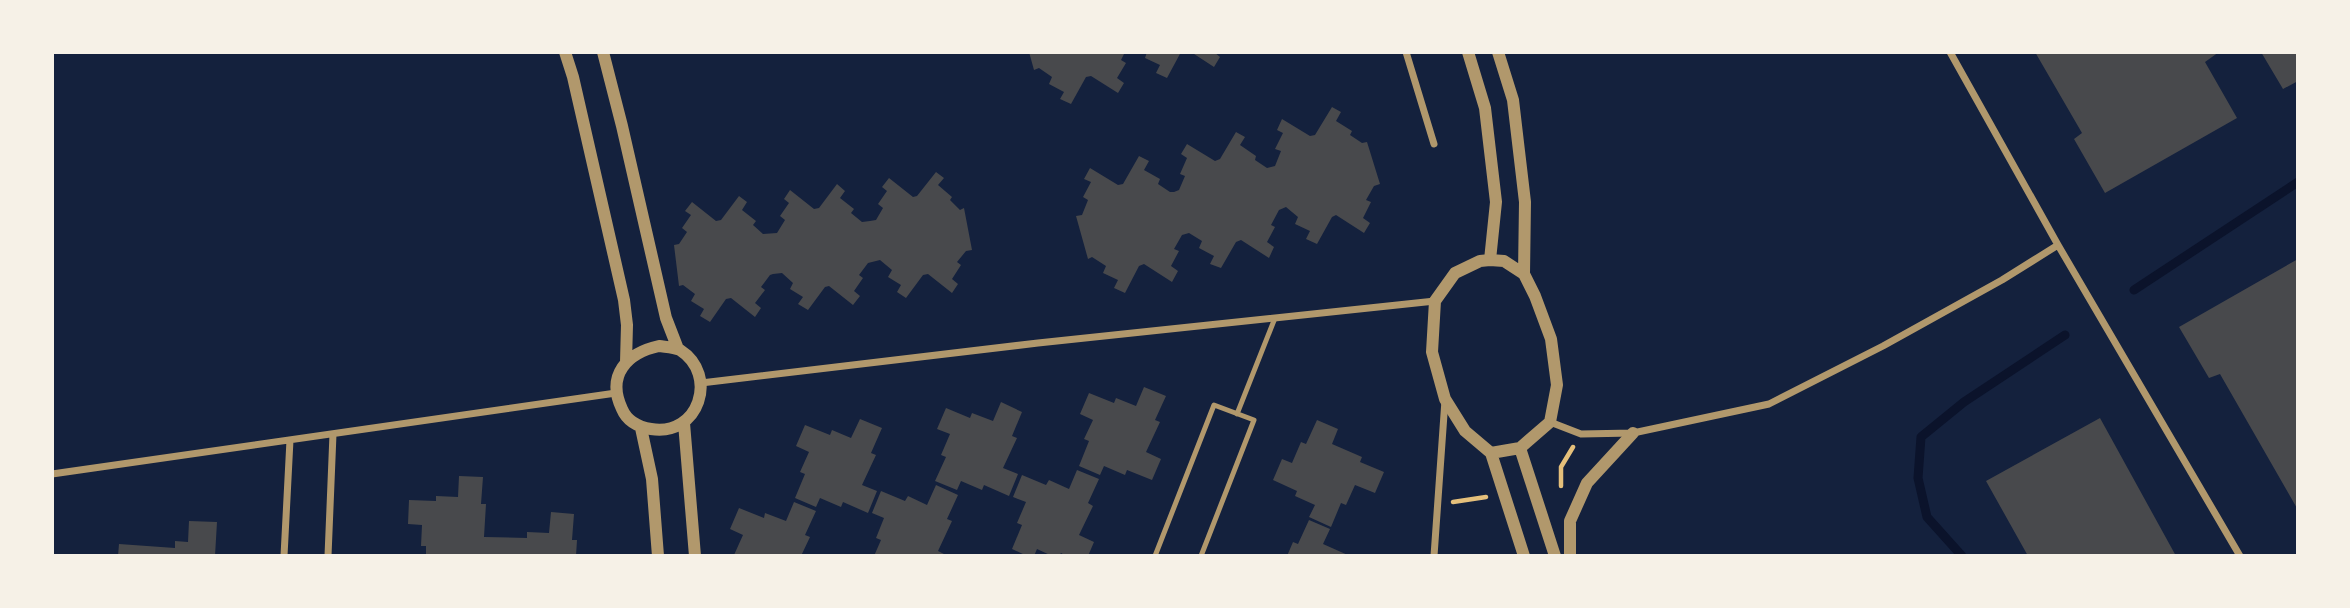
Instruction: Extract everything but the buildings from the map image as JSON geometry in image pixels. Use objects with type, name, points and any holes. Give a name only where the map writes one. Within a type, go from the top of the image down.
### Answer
[{"type":"street","points":[[565,52],[617,264],[627,325],[626,362]]},
{"type":"street","points":[[603,52],[666,318],[678,349],[696,369],[701,383],[699,402],[684,424],[663,431],[641,428],[622,411],[616,393],[619,374],[626,362],[641,350],[659,346],[678,349]]},
{"type":"street","points":[[1406,52],[1434,144]]},
{"type":"street","points":[[1468,52],[1485,108],[1496,202],[1490,260]]},
{"type":"street","points":[[1491,453],[1520,449],[1550,422],[1557,385],[1551,339],[1524,274],[1525,202],[1513,100],[1499,52]]},
{"type":"street","points":[[1950,52],[2058,245],[2240,555]]},
{"type":"street","points":[[1550,422],[1581,434],[1633,433],[1769,404],[1883,346],[2002,280],[2058,245]]},
{"type":"street","points":[[1524,274],[1504,261],[1490,260],[1480,261],[1455,273],[1435,300],[1432,352],[1445,399],[1465,431],[1491,453],[1524,555]]},
{"type":"street","points":[[701,383],[1435,300]]},
{"type":"street","points":[[52,474],[616,393]]},
{"type":"street","points":[[1434,555],[1445,399]]},
{"type":"street","points":[[684,424],[695,555]]},
{"type":"street","points":[[641,428],[652,480],[658,555]]},
{"type":"street","points":[[1570,555],[1570,521],[1587,482],[1633,433]]},
{"type":"street","points":[[328,555],[333,434]]},
{"type":"street","points":[[284,555],[290,440]]},
{"type":"street","points":[[1520,449],[1555,555]]},
{"type":"lane","points":[[1237,414],[1275,318]]},
{"type":"lane","points":[[1156,555],[1214,405],[1254,420],[1201,555]]},
{"type":"path","points":[[1561,486],[1561,467],[1581,434]]},
{"type":"waterway","points":[[2134,290],[2298,182]]},
{"type":"waterway","points":[[1962,556],[1927,517],[1918,478],[1921,437],[1964,402],[2065,335]]}]
